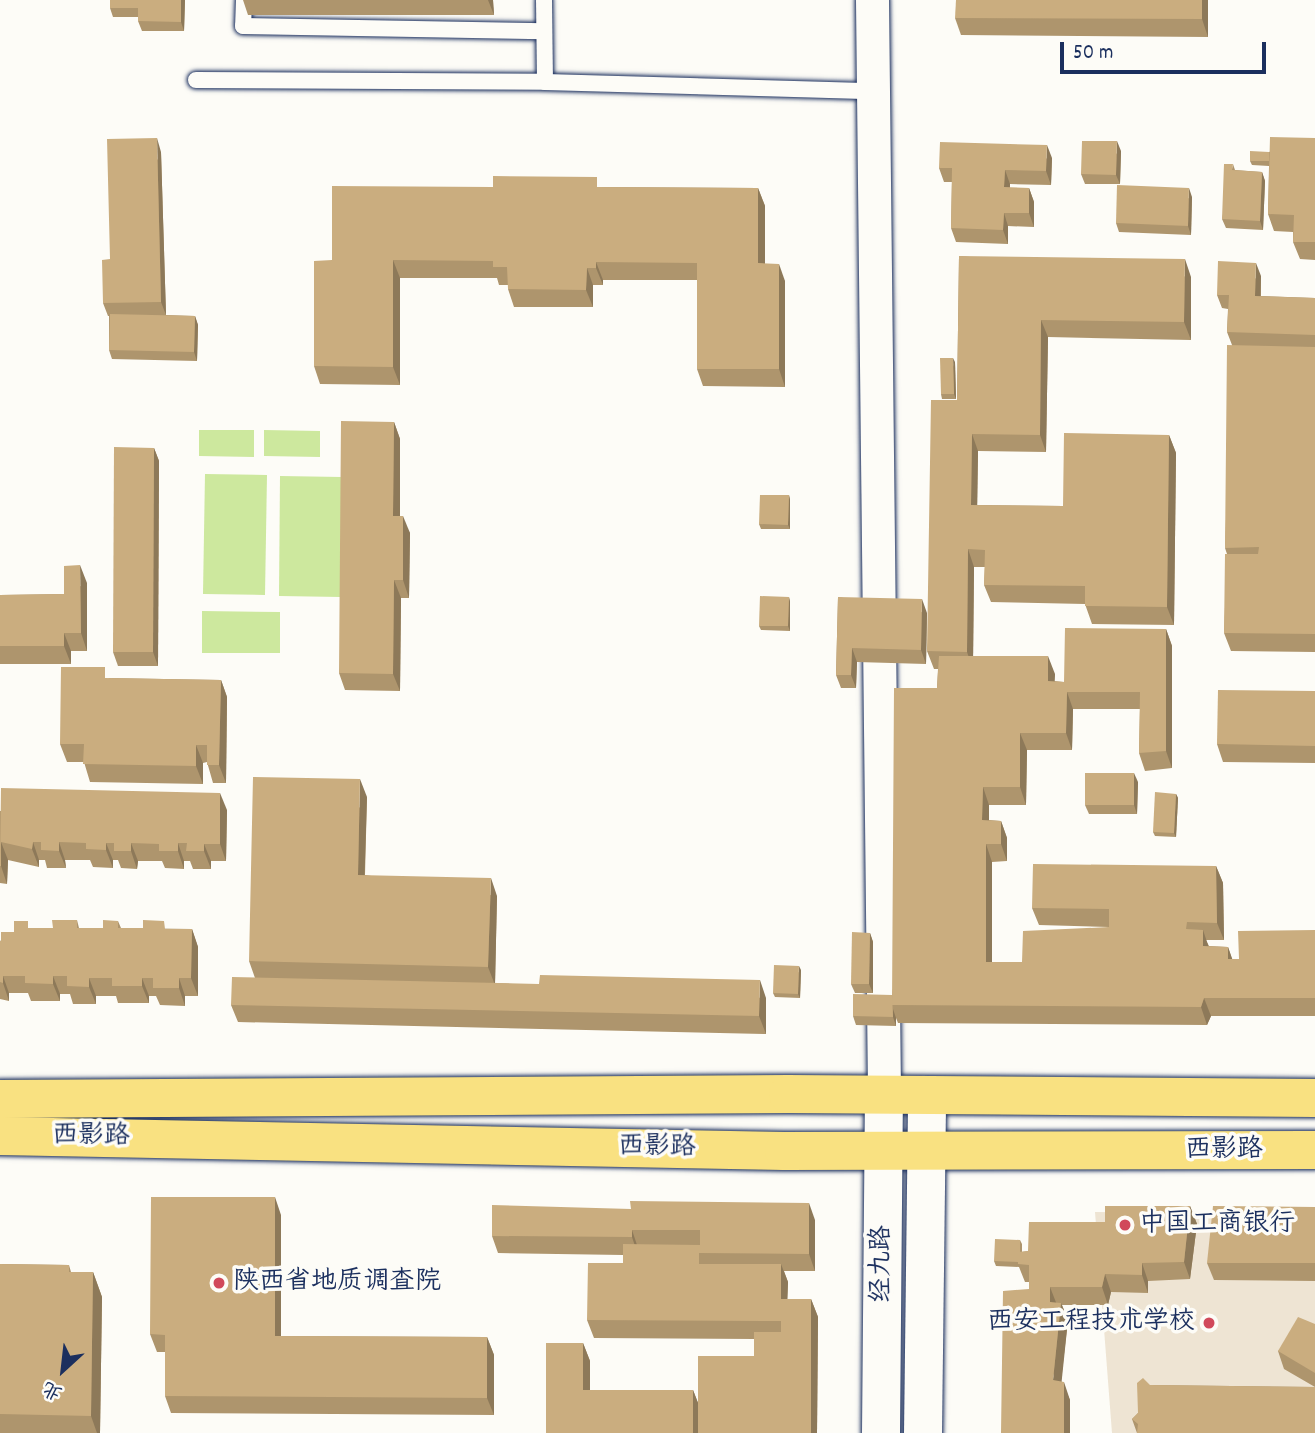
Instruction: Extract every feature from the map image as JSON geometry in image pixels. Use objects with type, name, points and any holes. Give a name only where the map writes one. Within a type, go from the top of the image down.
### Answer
[{"type":"main road","name":"西影路","points":[[0,1098],[884,1095],[1315,1098]]},
{"type":"main road","name":"西影路","points":[[0,1136],[883,1151],[1315,1150]]},
{"type":"street","points":[[872,0],[884,1095]]},
{"type":"street","name":"经九路","points":[[881,1433],[884,1095]]},
{"type":"street","name":"经九路","points":[[923,1433],[927,1095]]},
{"type":"lane","points":[[244,0],[243,26],[544,31]]},
{"type":"lane","points":[[544,0],[545,82]]},
{"type":"lane","points":[[196,80],[545,82],[873,91]]},
{"type":"shaded area","name":"西安工程技术学校","points":[[1095,1212],[1315,1214],[1315,1433],[1112,1433]]},
{"type":"green space","points":[[199,430],[254,430],[254,457],[199,456]]},
{"type":"green space","points":[[264,430],[320,431],[320,457],[264,456]]},
{"type":"green space","points":[[205,474],[267,475],[265,595],[203,594]]},
{"type":"green space","points":[[280,476],[342,477],[341,597],[279,596]]},
{"type":"green space","points":[[202,611],[280,612],[280,653],[202,653]]},
{"type":"building","points":[[110,0],[181,0],[181,22],[138,21],[138,8],[110,8]]},
{"type":"building","points":[[956,0],[1202,0],[1202,19],[955,18]]},
{"type":"building","points":[[1270,137],[1315,138],[1315,242],[1293,242],[1294,215],[1268,214]]},
{"type":"building","points":[[157,138],[161,302],[103,303],[102,260],[110,259],[107,139]]},
{"type":"building","points":[[1082,141],[1117,141],[1116,175],[1081,174]]},
{"type":"building","points":[[940,142],[1047,145],[1046,171],[1005,170],[1004,187],[1029,188],[1029,213],[1004,213],[1003,230],[951,228],[952,168],[939,168]]},
{"type":"building","points":[[1250,151],[1269,152],[1269,161],[1250,161]]},
{"type":"building","points":[[1224,164],[1233,164],[1232,170],[1262,172],[1260,221],[1222,219]]},
{"type":"building","points":[[493,176],[597,177],[597,187],[758,188],[758,263],[779,264],[779,369],[697,369],[697,263],[596,262],[596,268],[587,268],[586,290],[508,289],[507,267],[493,267],[493,261],[393,260],[393,367],[314,366],[314,261],[332,260],[332,186],[493,187]]},
{"type":"building","points":[[1117,185],[1189,188],[1188,226],[1116,223]]},
{"type":"building","points":[[959,256],[1185,259],[1184,322],[1041,320],[1040,435],[972,434],[971,505],[1063,506],[1064,433],[1169,435],[1167,607],[1085,606],[1085,586],[984,585],[985,550],[968,549],[967,652],[927,651],[931,400],[957,400]]},
{"type":"building","points":[[1218,261],[1256,263],[1255,296],[1315,298],[1315,335],[1227,332],[1229,295],[1217,295]]},
{"type":"building","points":[[110,314],[195,316],[194,352],[109,350]]},
{"type":"building","points":[[1227,345],[1315,347],[1315,634],[1224,633],[1225,554],[1258,554],[1259,547],[1225,548]]},
{"type":"building","points":[[940,358],[953,358],[954,394],[941,394]]},
{"type":"building","points":[[341,421],[394,422],[393,516],[403,516],[403,580],[394,580],[393,674],[339,673]]},
{"type":"building","points":[[114,447],[154,448],[153,652],[113,652]]},
{"type":"building","points":[[760,495],[789,495],[788,525],[759,524]]},
{"type":"building","points":[[80,565],[81,633],[64,633],[64,646],[0,646],[0,595],[64,594],[64,566]]},
{"type":"building","points":[[760,596],[789,597],[788,626],[759,626]]},
{"type":"building","points":[[838,597],[922,599],[921,650],[852,648],[851,675],[836,675]]},
{"type":"building","points":[[1065,628],[1166,629],[1166,751],[1139,753],[1140,692],[1067,692],[1066,733],[1020,733],[1020,787],[983,787],[982,820],[1001,821],[1001,844],[986,844],[986,962],[1022,962],[1023,931],[1109,927],[1109,909],[1032,908],[1033,864],[1216,866],[1217,923],[1187,922],[1186,929],[1203,930],[1203,946],[1228,947],[1228,959],[1239,959],[1238,931],[1315,930],[1315,998],[1204,998],[1201,1007],[892,1005],[894,688],[937,688],[939,656],[1048,656],[1048,681],[1064,682]]},
{"type":"building","points":[[61,667],[105,667],[105,678],[221,680],[219,765],[207,765],[207,745],[196,745],[196,766],[83,764],[84,744],[60,744]]},
{"type":"building","points":[[1218,690],[1315,691],[1315,746],[1217,744]]},
{"type":"building","points":[[1085,773],[1134,773],[1134,805],[1085,805]]},
{"type":"building","points":[[253,777],[360,779],[358,875],[491,878],[488,967],[249,961]]},
{"type":"building","points":[[1,788],[220,793],[220,844],[204,844],[204,851],[186,851],[187,843],[178,843],[178,851],[159,851],[159,844],[131,843],[131,851],[114,851],[114,843],[106,843],[106,850],[86,849],[86,843],[59,842],[59,851],[41,850],[41,842],[33,842],[32,849],[1,842],[0,866]]},
{"type":"building","points":[[1155,792],[1176,794],[1174,833],[1153,832]]},
{"type":"building","points":[[52,920],[77,920],[77,928],[103,928],[103,920],[118,921],[118,928],[143,928],[143,920],[164,921],[165,929],[192,929],[191,978],[179,978],[179,988],[153,988],[153,978],[142,978],[142,986],[112,986],[112,978],[89,978],[89,987],[67,986],[67,976],[53,976],[53,984],[25,983],[25,976],[3,976],[3,983],[0,982],[1,932],[14,932],[14,921],[28,921],[28,928],[53,928]]},
{"type":"building","points":[[852,932],[870,933],[869,984],[851,984]]},
{"type":"building","points":[[774,965],[799,966],[798,994],[773,993]]},
{"type":"building","points":[[540,975],[760,980],[759,1016],[231,1005],[232,977],[539,984]]},
{"type":"building","points":[[853,994],[892,995],[893,1017],[853,1016]]},
{"type":"building","name":"陕西省地质调查院","points":[[151,1197],[275,1197],[275,1336],[487,1337],[487,1398],[165,1396],[165,1335],[150,1334]]},
{"type":"building","points":[[630,1201],[809,1203],[809,1254],[699,1253],[699,1264],[781,1264],[781,1299],[811,1299],[811,1433],[698,1433],[698,1356],[754,1356],[754,1332],[781,1332],[781,1321],[587,1320],[588,1263],[623,1263],[623,1244],[700,1245],[700,1230],[632,1230],[632,1237],[492,1236],[492,1205],[631,1209]]},
{"type":"building","points":[[1105,1206],[1190,1206],[1184,1262],[1142,1263],[1142,1275],[1105,1274],[1102,1287],[1050,1287],[1050,1302],[1061,1303],[1053,1380],[1064,1382],[1064,1433],[1001,1433],[1003,1291],[1029,1289],[1029,1265],[1018,1264],[1018,1252],[1028,1251],[1029,1222],[1105,1222]]},
{"type":"building","points":[[1213,1206],[1315,1207],[1315,1263],[1207,1263]]},
{"type":"building","points":[[995,1239],[1020,1240],[1018,1262],[994,1261]]},
{"type":"building","points":[[0,1264],[69,1265],[69,1272],[93,1272],[91,1416],[0,1414]]},
{"type":"building","points":[[1298,1317],[1315,1324],[1315,1373],[1278,1351]]},
{"type":"building","points":[[546,1343],[583,1343],[583,1390],[693,1390],[693,1433],[546,1433]]},
{"type":"building","points":[[1143,1378],[1150,1385],[1315,1387],[1315,1433],[1137,1433],[1138,1424],[1132,1419],[1138,1413],[1137,1383]]},
{"type":"place","name":"中国工商银行","points":[[1125,1225]]},
{"type":"place","name":"陕西省地质调查院","points":[[219,1283]]},
{"type":"place","name":"西安工程技术学校","points":[[1209,1323]]}]
